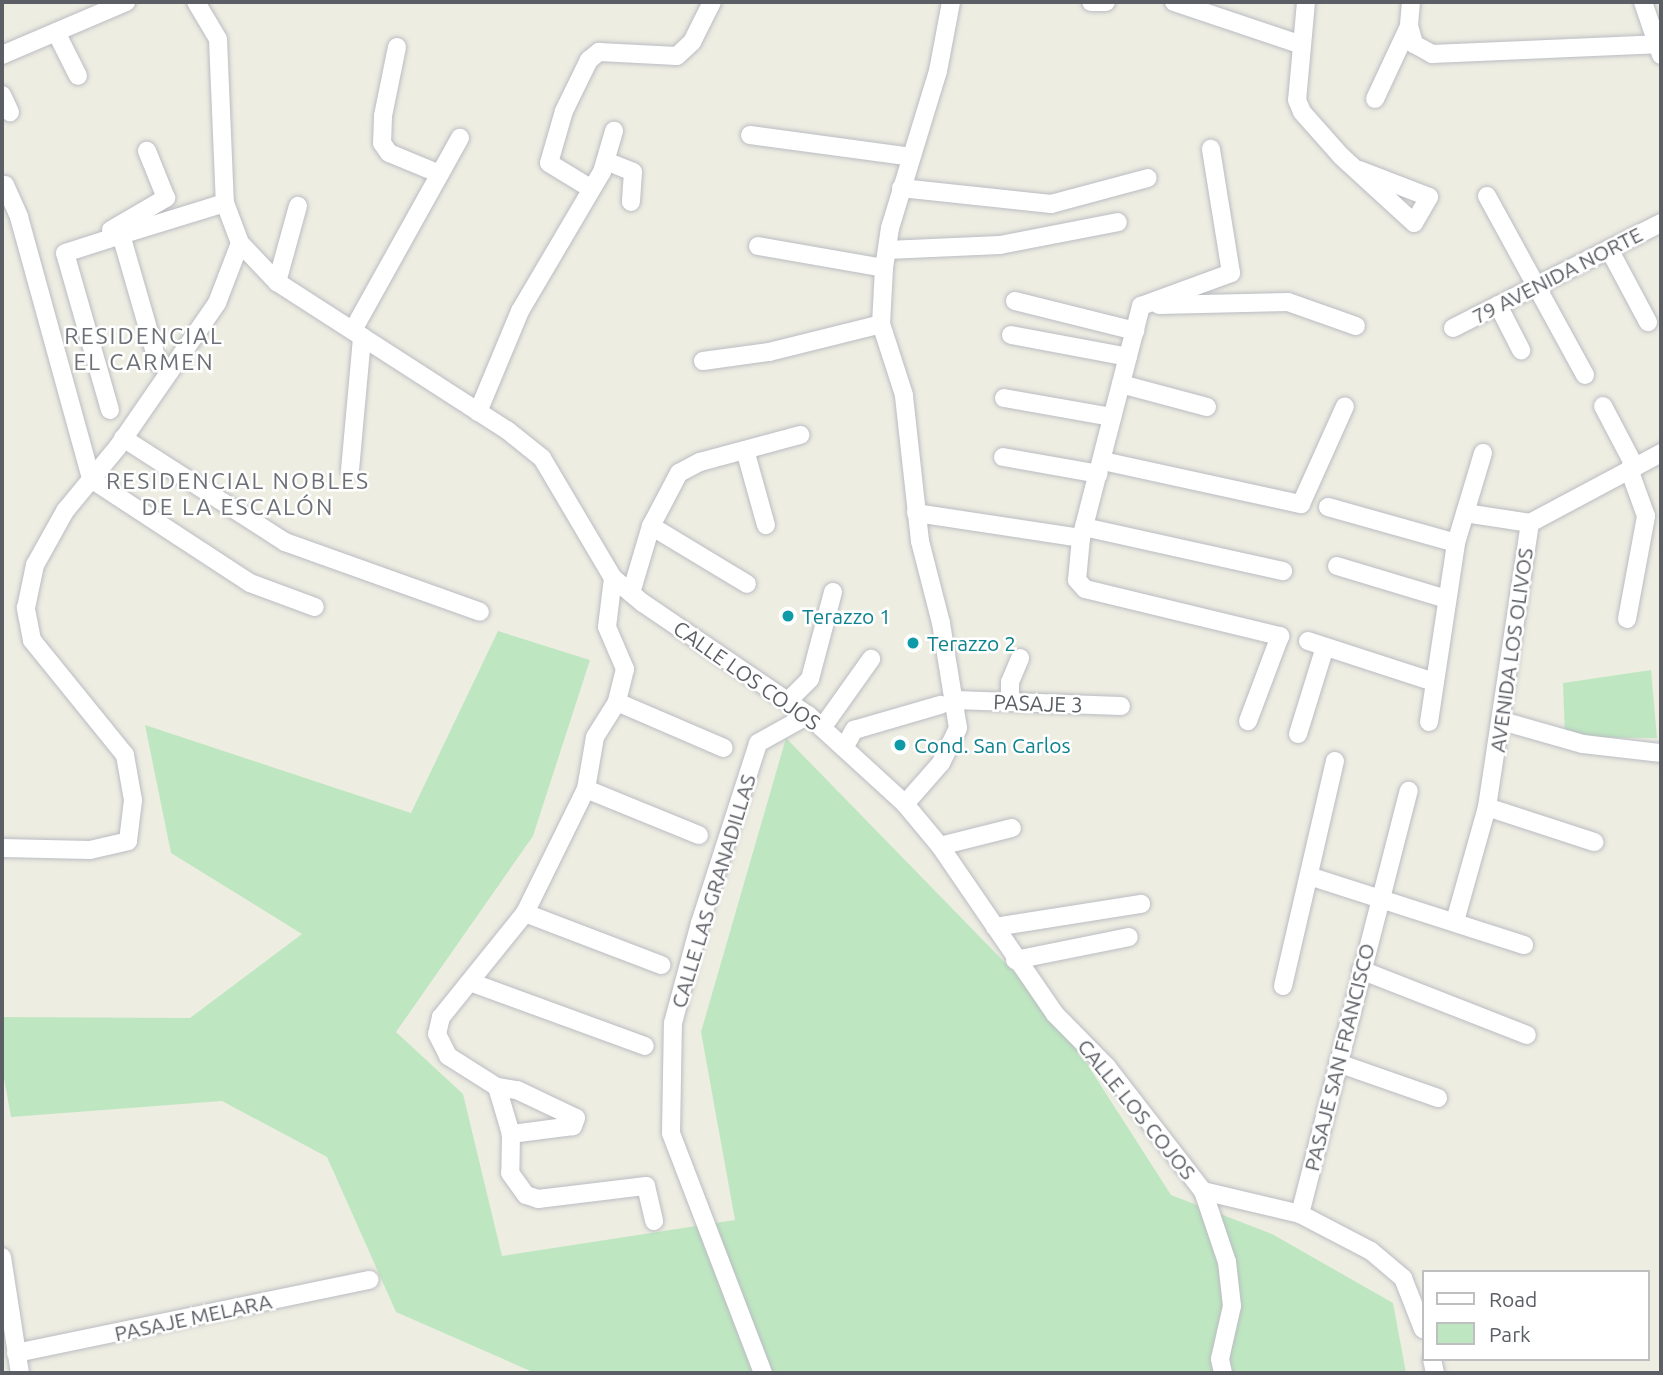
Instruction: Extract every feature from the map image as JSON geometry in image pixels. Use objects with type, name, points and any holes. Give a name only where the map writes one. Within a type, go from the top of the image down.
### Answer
[{"type":"street","points":[[2,55],[126,2]]},
{"type":"street","name":"CALLE LOS COJOS","points":[[196,2],[218,39],[225,203],[240,243],[277,282],[478,412],[542,458],[613,578],[808,715],[905,804],[940,846],[1015,960],[1055,1014],[1107,1067],[1203,1191],[1300,1214],[1389,1263],[1404,1278],[1422,1326]]},
{"type":"street","points":[[590,188],[549,163],[564,111],[589,60],[599,52],[677,57],[692,42],[712,2]]},
{"type":"street","points":[[905,804],[941,763],[958,728],[947,702],[916,513],[904,395],[881,324],[886,259],[901,188],[938,71],[951,2]]},
{"type":"street","points":[[1091,2],[1106,2]]},
{"type":"street","points":[[1174,2],[1302,45]]},
{"type":"street","points":[[1306,2],[1297,100],[1302,112],[1359,170]]},
{"type":"street","points":[[1375,99],[1411,35],[1412,2]]},
{"type":"street","points":[[1411,35],[1432,54],[1659,50],[1643,2]]},
{"type":"street","points":[[56,32],[78,76]]},
{"type":"street","points":[[397,47],[383,116],[382,143],[390,153],[440,174]]},
{"type":"street","points":[[2,94],[10,112]]},
{"type":"street","points":[[478,412],[520,311],[606,161],[614,131]]},
{"type":"street","points":[[750,135],[912,157]]},
{"type":"street","points":[[351,470],[359,371],[357,333],[460,138]]},
{"type":"street","points":[[1141,306],[1231,273],[1210,149]]},
{"type":"street","points":[[116,233],[166,198],[147,151]]},
{"type":"street","points":[[606,161],[633,172],[631,202]]},
{"type":"street","points":[[901,188],[1051,204],[1148,178]]},
{"type":"street","points":[[5,184],[19,217],[91,479],[250,583],[315,607]]},
{"type":"street","points":[[1488,196],[1585,375]]},
{"type":"street","points":[[110,411],[65,253],[116,233],[225,203]]},
{"type":"street","points":[[277,282],[298,206]]},
{"type":"street","points":[[758,246],[886,259],[1000,245],[1118,222]]},
{"type":"street","name":"79 AVENIDA NORTE","points":[[1452,328],[1661,223]]},
{"type":"street","points":[[116,233],[158,363]]},
{"type":"street","points":[[2,848],[90,850],[128,841],[133,800],[125,755],[32,640],[26,608],[35,565],[65,511],[123,438],[217,303],[240,243]]},
{"type":"street","points":[[1609,249],[1648,322]]},
{"type":"street","points":[[1016,301],[1135,331]]},
{"type":"street","points":[[1141,306],[1287,302],[1356,326]]},
{"type":"street","points":[[1498,305],[1521,350]]},
{"type":"street","points":[[1141,306],[1083,533],[1077,580],[1086,589],[1280,636],[1248,721]]},
{"type":"street","points":[[703,360],[769,352],[881,324]]},
{"type":"street","points":[[1011,335],[1128,357]]},
{"type":"street","points":[[1121,384],[1207,407]]},
{"type":"street","points":[[1004,398],[1112,417]]},
{"type":"street","points":[[1003,457],[1101,468],[1301,504],[1345,406]]},
{"type":"street","points":[[1603,406],[1632,468],[1646,516],[1627,619]]},
{"type":"street","points":[[631,593],[651,526],[680,473],[700,462],[800,435]]},
{"type":"street","points":[[123,438],[285,542],[480,612]]},
{"type":"street","points":[[745,450],[766,525]]},
{"type":"street","points":[[1429,722],[1456,543],[1483,453]]},
{"type":"street","name":"AVENIDA LOS OLIVOS","points":[[1455,921],[1487,807],[1530,523],[1661,453]]},
{"type":"street","points":[[1328,508],[1456,543]]},
{"type":"street","points":[[916,513],[1083,533],[1283,571]]},
{"type":"street","points":[[1465,513],[1530,523]]},
{"type":"street","points":[[651,526],[747,584]]},
{"type":"street","points":[[1337,566],[1446,599]]},
{"type":"street","points":[[511,1134],[573,1126],[576,1118],[517,1090],[497,1087],[448,1056],[438,1041],[441,1017],[525,913],[586,789],[595,737],[617,702],[625,669],[607,627],[613,578]]},
{"type":"street","points":[[788,701],[810,679],[833,592]]},
{"type":"street","points":[[1308,641],[1434,682]]},
{"type":"street","points":[[1298,734],[1325,647]]},
{"type":"street","points":[[1010,702],[1010,682],[1020,658]]},
{"type":"street","points":[[822,728],[872,659]]},
{"type":"street","points":[[617,702],[724,748]]},
{"type":"street","name":"PASAJE 3","points":[[844,748],[854,730],[947,702],[1121,706]]},
{"type":"street","name":"CALLE LAS GRANADILLAS","points":[[763,1373],[678,1160],[671,1133],[673,1023],[700,923],[758,743],[808,715]]},
{"type":"street","points":[[1502,721],[1583,744],[1661,752]]},
{"type":"street","points":[[1283,986],[1335,761]]},
{"type":"street","points":[[586,789],[699,835]]},
{"type":"street","name":"PASAJE SAN FRANCISCO","points":[[1300,1214],[1378,900],[1409,791]]},
{"type":"street","points":[[1487,807],[1594,842]]},
{"type":"street","points":[[940,846],[1012,828]]},
{"type":"street","points":[[1309,876],[1524,945]]},
{"type":"street","points":[[995,927],[1142,904]]},
{"type":"street","points":[[525,913],[661,965]]},
{"type":"street","points":[[1015,960],[1129,937]]},
{"type":"street","points":[[1361,970],[1527,1035]]},
{"type":"street","points":[[470,982],[645,1046]]},
{"type":"street","points":[[1338,1063],[1438,1098]]},
{"type":"street","points":[[497,1087],[511,1134],[510,1173],[526,1195],[538,1199],[646,1186],[654,1221]]},
{"type":"street","points":[[1203,1191],[1227,1262],[1232,1306],[1220,1359],[1223,1373]]},
{"type":"street","points":[[2,1257],[20,1373]]},
{"type":"street","name":"PASAJE MELARA","points":[[16,1353],[370,1280]]},
{"type":"green space","points":[[498,631],[590,660],[533,836],[396,1032],[463,1094],[502,1256],[735,1220],[701,1032],[786,738],[1055,1014],[1171,1195],[1272,1234],[1393,1303],[1406,1373],[535,1373],[396,1312],[327,1157],[222,1101],[11,1117],[2,1067],[2,1017],[190,1018],[302,934],[171,853],[145,725],[411,813]]},
{"type":"green space","points":[[1651,670],[1657,738],[1565,737],[1563,683]]},
{"type":"place","name":"Terazzo 1","points":[[788,616]]},
{"type":"place","name":"Terazzo 2","points":[[913,643]]},
{"type":"place","name":"Cond. San Carlos","points":[[900,745]]},
{"type":"district","name":"RESIDENCIAL EL CARMEN","points":[[144,349]]},
{"type":"district","name":"RESIDENCIAL NOBLES DE LA ESCALÓN","points":[[238,494]]}]
